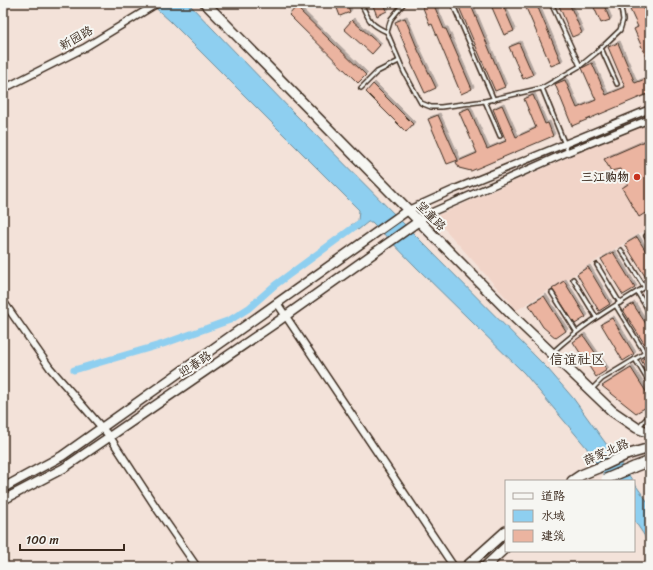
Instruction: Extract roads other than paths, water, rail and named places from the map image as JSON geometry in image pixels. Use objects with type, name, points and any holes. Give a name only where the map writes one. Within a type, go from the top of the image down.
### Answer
[{"type":"main road","name":"望童路","points":[[205,3],[419,222],[551,353],[612,411],[637,428],[650,433]]},
{"type":"main road","name":"薛家北路","points":[[574,480],[626,456],[650,448]]},
{"type":"main road","name":"薛家北路","points":[[605,480],[650,461]]},
{"type":"main road","points":[[466,567],[505,532]]},
{"type":"main road","points":[[485,567],[505,548]]},
{"type":"street","name":"新园路","points":[[3,89],[84,48],[156,4]]},
{"type":"street","points":[[408,210],[650,109]]},
{"type":"street","points":[[419,222],[430,213],[568,152],[650,118]]},
{"type":"street","name":"迎春路","points":[[3,488],[62,456],[408,210]]},
{"type":"street","name":"迎春路","points":[[3,500],[64,468],[419,222]]},
{"type":"street","points":[[3,301],[50,368],[110,437],[197,567]]},
{"type":"street","points":[[277,303],[454,567]]},
{"type":"lane","points":[[361,3],[368,18],[374,26],[387,32]]},
{"type":"lane","points":[[404,3],[391,19],[387,32],[399,62],[415,95],[421,103],[441,107],[494,100],[542,88],[580,66],[620,30],[623,20],[622,6],[620,3]]},
{"type":"lane","points":[[551,3],[580,66]]},
{"type":"lane","points":[[454,7],[494,100]]},
{"type":"lane","points":[[601,48],[617,84]]},
{"type":"lane","points":[[361,88],[377,72],[399,62]]},
{"type":"lane","points":[[542,88],[568,152]]},
{"type":"lane","points":[[485,101],[500,136]]},
{"type":"lane","points":[[646,236],[650,242]]},
{"type":"lane","points":[[621,250],[645,288]]},
{"type":"lane","points":[[597,265],[620,303]]},
{"type":"lane","points":[[573,279],[596,318]]},
{"type":"lane","points":[[551,353],[576,331],[650,284]]},
{"type":"lane","points":[[552,292],[576,331]]},
{"type":"lane","points":[[637,292],[650,313]]},
{"type":"lane","points":[[616,306],[645,353]]},
{"type":"lane","points":[[590,390],[602,379],[650,350]]},
{"type":"lane","points":[[635,359],[650,384]]},
{"type":"lane","points":[[637,428],[650,415]]},
{"type":"water","points":[[150,3],[188,3],[293,112],[548,369],[573,398],[632,480],[607,480],[586,447],[524,373],[372,222],[368,222],[358,230],[351,225],[358,221],[359,210],[170,21]]},
{"type":"water","points":[[635,484],[650,505],[650,544],[635,522]]},
{"type":"waterway","points":[[74,370],[163,344],[230,320],[249,308],[275,285],[361,222]]},
{"type":"place","name":"三江购物","points":[[637,177]]},
{"type":"district","name":"信谊社区","points":[[577,359]]}]
